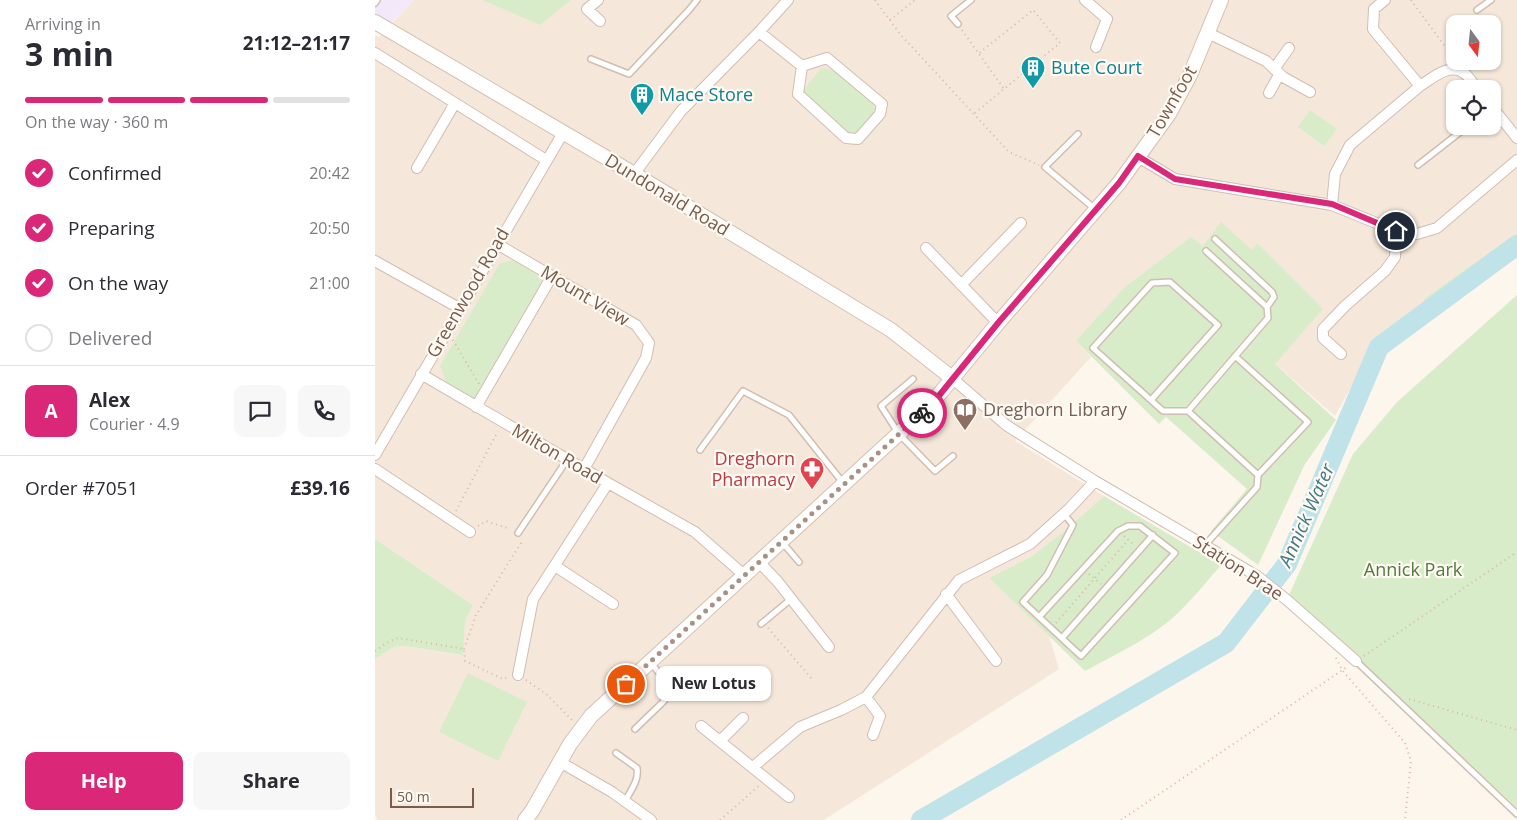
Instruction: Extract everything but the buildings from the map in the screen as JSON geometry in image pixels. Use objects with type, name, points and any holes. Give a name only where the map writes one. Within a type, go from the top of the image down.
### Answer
[{"type":"main road","name":"Townfoot","points":[[525,820],[533,811],[570,744],[591,716],[933,403],[998,323],[1119,183],[1169,114],[1190,75],[1219,1]]},
{"type":"main road","name":"Dundonald Road","points":[[375,22],[634,174],[891,330],[952,378]]},
{"type":"street","points":[[598,0],[587,9],[600,21]]},
{"type":"street","points":[[634,174],[681,111],[788,0]]},
{"type":"street","points":[[1085,0],[1107,19],[1096,47]]},
{"type":"street","points":[[1385,0],[1374,9],[1373,29],[1420,86]]},
{"type":"street","points":[[759,32],[802,66]]},
{"type":"street","points":[[1208,33],[1266,61],[1277,72],[1310,92]]},
{"type":"street","points":[[1269,94],[1289,48]]},
{"type":"street","points":[[375,53],[546,160]]},
{"type":"street","points":[[827,58],[882,104],[880,114],[858,139],[846,138],[798,94],[802,66],[827,58]]},
{"type":"street","points":[[1332,204],[1335,174],[1350,145],[1420,86],[1443,71],[1463,72],[1470,80]]},
{"type":"street","points":[[417,168],[455,103]]},
{"type":"street","points":[[1501,118],[1517,138]]},
{"type":"street","name":"Greenwood Road","points":[[375,455],[563,132]]},
{"type":"street","points":[[1138,156],[1175,179],[1332,204],[1396,231],[1417,234],[1437,228],[1517,160]]},
{"type":"street","points":[[961,285],[1021,224]]},
{"type":"street","points":[[1341,354],[1323,338],[1323,329],[1345,306],[1385,271],[1395,257],[1396,231]]},
{"type":"street","name":"Mount View","points":[[497,244],[636,326],[649,343],[646,358],[584,469]]},
{"type":"street","points":[[926,248],[998,323]]},
{"type":"street","points":[[375,261],[459,308]]},
{"type":"street","points":[[476,407],[552,276]]},
{"type":"street","name":"Milton Road","points":[[421,374],[567,460],[695,532],[744,575]]},
{"type":"street","name":"Station Brae","points":[[952,378],[1006,425],[1095,481],[1257,576],[1356,661]]},
{"type":"street","points":[[375,469],[469,532]]},
{"type":"street","points":[[753,767],[800,727],[866,697],[959,580],[1030,544],[1064,514],[1095,481]]},
{"type":"street","points":[[518,674],[533,599],[608,483]]},
{"type":"street","points":[[759,562],[778,582],[829,647]]},
{"type":"street","points":[[555,566],[613,604]]},
{"type":"street","points":[[946,594],[996,661]]},
{"type":"street","points":[[866,697],[880,716],[873,735]]},
{"type":"street","points":[[720,741],[743,718]]},
{"type":"street","points":[[701,726],[789,797]]},
{"type":"street","points":[[560,762],[612,792],[651,820]]},
{"type":"lane","points":[[591,59],[629,74],[697,0]]},
{"type":"lane","points":[[958,24],[951,16],[971,0]]},
{"type":"lane","points":[[1477,10],[1491,0]]},
{"type":"lane","points":[[1078,134],[1045,167],[1095,209]]},
{"type":"lane","points":[[1418,165],[1456,135]]},
{"type":"lane","points":[[1188,411],[1268,318],[1267,307],[1274,297],[1272,292],[1215,239]]},
{"type":"lane","points":[[1205,251],[1267,307]]},
{"type":"lane","points":[[1151,400],[1218,325],[1170,282],[1152,283],[1093,348],[1163,411],[1188,411],[1258,475]]},
{"type":"lane","points":[[1205,545],[1257,487],[1258,475],[1308,422],[1235,356]]},
{"type":"lane","points":[[913,379],[881,406],[899,434],[935,471],[953,456]]},
{"type":"lane","points":[[700,450],[743,391],[789,415],[844,484]]},
{"type":"lane","points":[[518,533],[567,460]]},
{"type":"lane","points":[[1039,618],[1118,531],[1128,526],[1140,526],[1175,553],[1081,656],[1039,618],[1023,602],[1047,575],[1073,525],[1064,514]]},
{"type":"lane","points":[[1062,638],[1153,535]]},
{"type":"lane","points":[[781,541],[799,562]]},
{"type":"lane","points":[[762,623],[791,599]]},
{"type":"lane","name":"Station Brae","points":[[1356,661],[1517,814]]},
{"type":"lane","points":[[635,729],[664,701],[668,684],[650,662]]},
{"type":"lane","points":[[616,754],[637,768],[638,772],[636,782],[625,801]]},
{"type":"path","points":[[875,0],[900,34],[1009,152],[1045,167]]},
{"type":"path","points":[[890,20],[915,0]]},
{"type":"path","points":[[1411,0],[1446,48]]},
{"type":"path","points":[[974,114],[1060,44],[1033,10],[978,54]]},
{"type":"path","points":[[958,24],[1004,89]]},
{"type":"path","points":[[447,330],[484,393]]},
{"type":"path","points":[[451,520],[503,423]]},
{"type":"path","points":[[469,532],[487,521],[518,533],[521,543],[477,615],[464,649],[465,661],[503,679],[518,674],[546,694],[572,720],[584,726]]},
{"type":"path","points":[[1118,531],[1140,550]]},
{"type":"path","points":[[1051,628],[1128,540]]},
{"type":"path","points":[[1121,820],[1517,552]]},
{"type":"path","points":[[1084,569],[1105,588]]},
{"type":"path","points":[[762,623],[812,679]]},
{"type":"path","points":[[375,651],[398,638],[464,649]]},
{"type":"path","points":[[1333,653],[1342,670],[1405,744],[1411,761],[1405,820]]},
{"type":"path","points":[[1390,693],[1517,730]]},
{"type":"path","points":[[720,820],[767,779]]},
{"type":"shaded area","points":[[375,0],[414,0],[389,25],[375,16]]},
{"type":"shaded area","points":[[414,0],[482,0],[539,24],[571,0],[1517,0],[1517,234],[1375,344],[1335,416],[1275,364],[1257,244],[1252,250],[1203,246],[1076,341],[1091,357],[1015,441],[1104,496],[1062,533],[1032,556],[989,578],[1049,636],[1059,669],[824,820],[377,820],[375,814],[375,659],[394,647],[405,646],[462,655],[465,621],[473,605],[375,539],[375,35],[379,37]]},
{"type":"green space","points":[[482,0],[571,0],[540,25]]},
{"type":"green space","points":[[821,68],[833,70],[874,105],[877,114],[859,134],[848,134],[808,100],[803,91]]},
{"type":"green space","points":[[1310,110],[1337,129],[1324,146],[1298,127]]},
{"type":"green space","points":[[1221,222],[1252,250],[1257,243],[1323,309],[1275,364],[1336,420],[1305,464],[1258,565],[1211,531],[1247,489],[1166,417],[1159,424],[1076,341],[1125,287],[1191,237],[1203,246]]},
{"type":"green space","points":[[1517,233],[1517,245],[1467,282],[1450,299],[1440,302],[1433,314],[1424,320],[1424,299]]},
{"type":"green space","points":[[514,260],[544,278],[473,401],[447,384],[440,366],[500,263]]},
{"type":"green space","name":"Annick Park","points":[[1517,295],[1517,808],[1289,595],[1353,454],[1397,402]]},
{"type":"green space","points":[[1104,496],[1221,565],[1187,604],[1161,628],[1085,671],[989,578],[1032,556],[1062,533]]},
{"type":"green space","points":[[375,539],[473,605],[465,621],[463,655],[405,646],[394,647],[375,659]]},
{"type":"green space","points":[[468,673],[527,702],[498,761],[439,732]]},
{"type":"waterway","name":"Annick Water","points":[[921,820],[1226,643],[1287,564],[1379,347],[1517,245]]},
{"type":"way so far","points":[[626,684],[922,413]]},
{"type":"place","name":"Bute Court","points":[[1033,89]]},
{"type":"place","name":"Mace Store","points":[[642,116]]},
{"type":"place","name":"Dreghorn Library","points":[[965,431]]},
{"type":"place","name":"Dreghorn Pharmacy","points":[[812,490]]},
{"type":"place","name":"New Lotus","points":[[626,684]]},
{"type":"route","points":[[922,413],[933,403],[998,323],[1119,183],[1138,156],[1175,179],[1332,204],[1396,231]]}]
